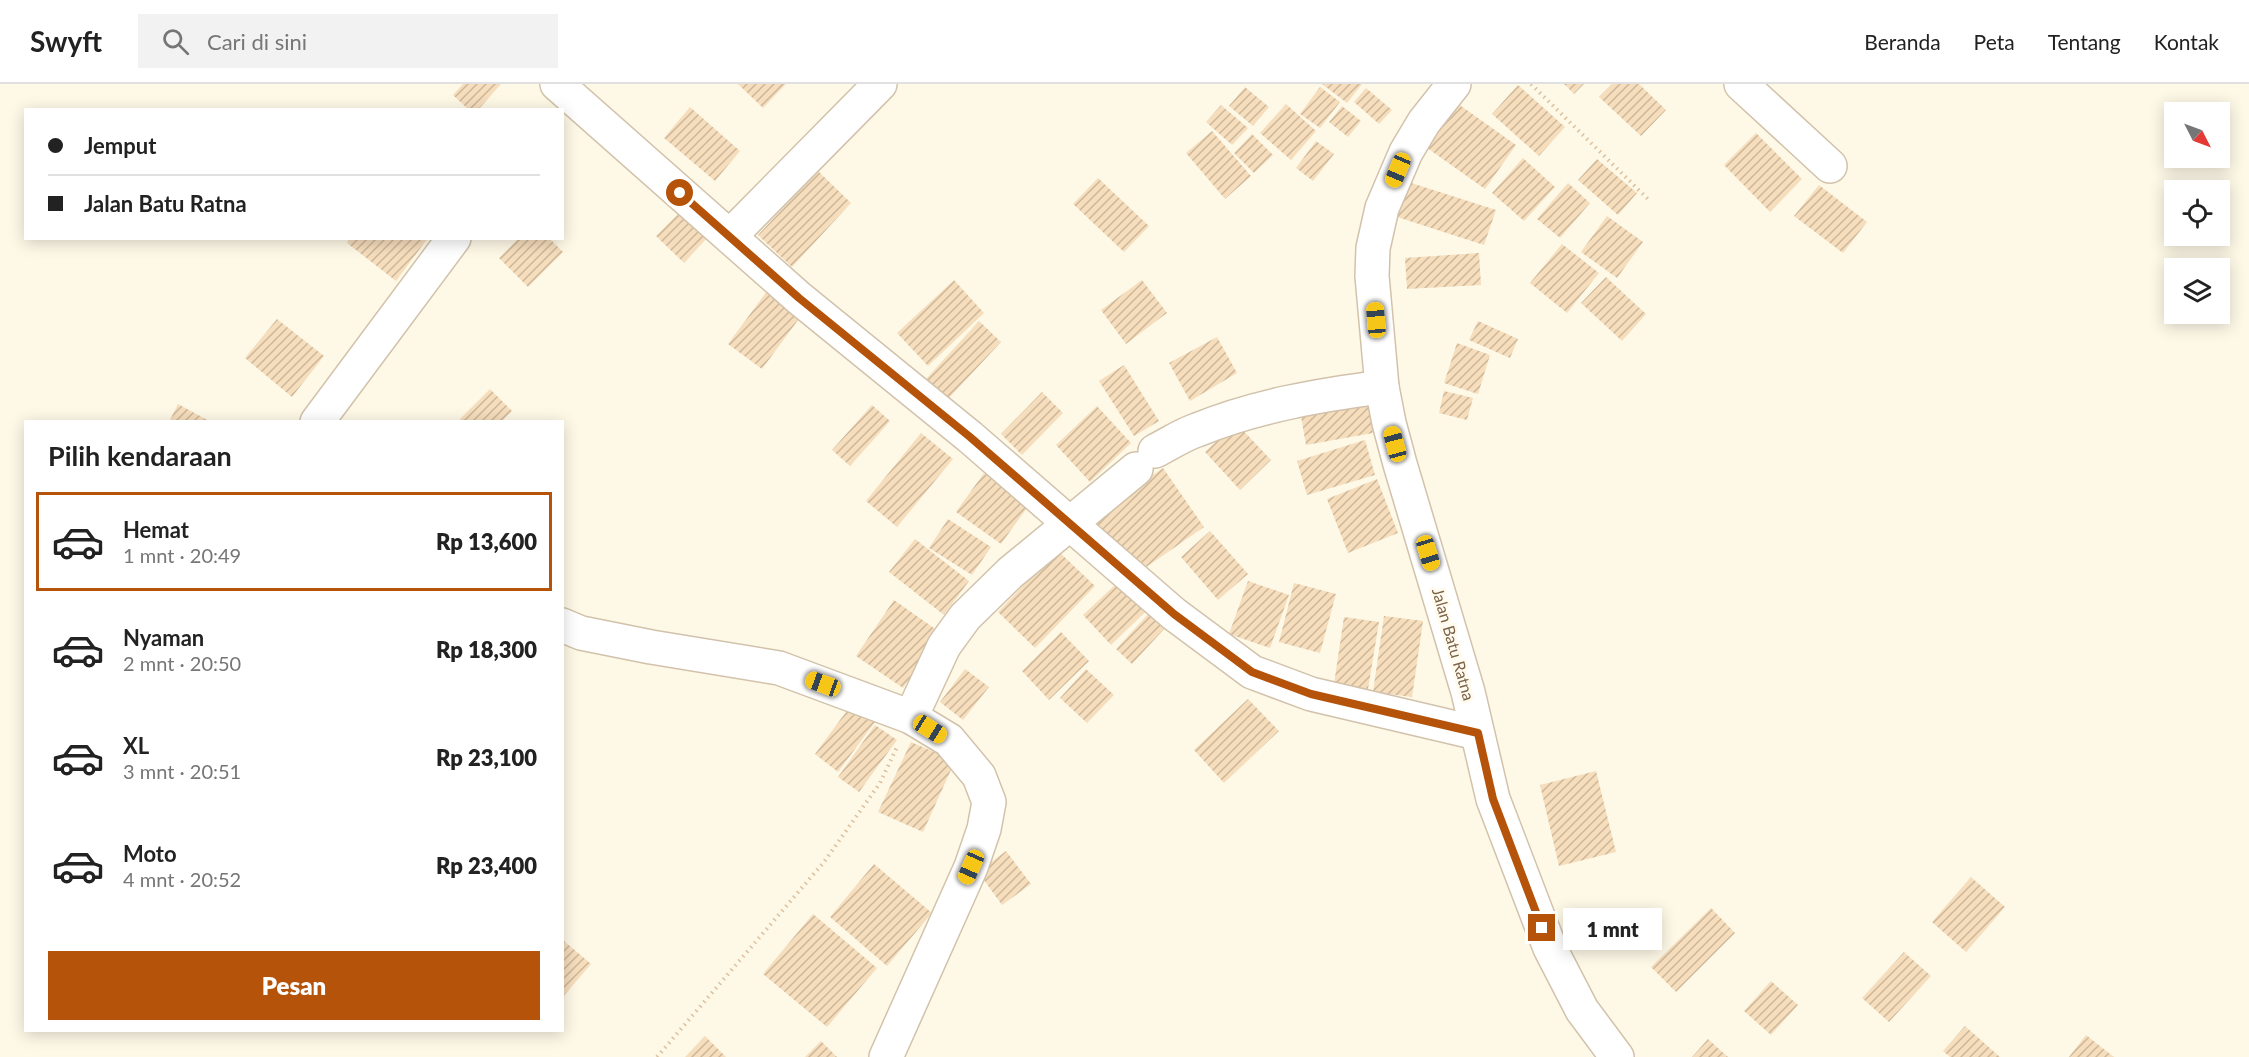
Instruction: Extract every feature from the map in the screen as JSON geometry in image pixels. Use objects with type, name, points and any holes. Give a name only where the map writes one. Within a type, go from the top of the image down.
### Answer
[{"type":"street","points":[[730,237],[880,84]]},
{"type":"street","name":"Jalan Batu Ratna","points":[[1454,84],[1424,122],[1406,152],[1382,208],[1373,248],[1372,276],[1382,387],[1400,464],[1435,575],[1478,733],[1493,799],[1550,948],[1582,1010],[1617,1057]]},
{"type":"street","points":[[1740,84],[1830,166]]},
{"type":"street","points":[[558,94],[730,237],[799,298],[970,437],[1174,614],[1252,672],[1311,694],[1478,733]]},
{"type":"street","points":[[318,420],[453,240]]},
{"type":"street","points":[[911,717],[944,646],[965,617],[1010,573],[1146,460],[1196,430],[1254,411],[1324,394],[1382,387]]},
{"type":"street","points":[[564,626],[581,633],[651,647],[779,668],[911,717],[949,740],[980,776],[989,802],[984,829],[971,867],[886,1057]]},
{"type":"path","points":[[1531,84],[1648,199]]},
{"type":"path","points":[[657,1057],[824,862],[880,783],[911,717]]},
{"type":"building","points":[[463,84],[501,84],[480,108],[467,108],[453,95]]},
{"type":"building","points":[[738,84],[786,84],[763,108]]},
{"type":"building","points":[[1322,84],[1362,84],[1347,103]]},
{"type":"building","points":[[1564,84],[1584,84],[1574,94]]},
{"type":"building","points":[[1612,84],[1639,84],[1666,110],[1641,136],[1599,97]]},
{"type":"building","points":[[1518,85],[1565,127],[1539,156],[1492,114]]},
{"type":"building","points":[[1245,87],[1269,107],[1253,126],[1229,106]]},
{"type":"building","points":[[1320,87],[1340,102],[1320,128],[1300,114]]},
{"type":"building","points":[[1366,88],[1392,110],[1379,124],[1354,102]]},
{"type":"building","points":[[1454,101],[1516,145],[1485,189],[1423,145]]},
{"type":"building","points":[[1286,104],[1316,131],[1291,160],[1260,133]]},
{"type":"building","points":[[1221,105],[1248,128],[1232,145],[1206,122]]},
{"type":"building","points":[[1342,106],[1361,121],[1348,137],[1329,122]]},
{"type":"building","points":[[690,107],[740,151],[715,181],[664,138]]},
{"type":"building","points":[[1212,131],[1251,176],[1225,199],[1186,153]]},
{"type":"building","points":[[1756,133],[1802,179],[1770,212],[1724,165]]},
{"type":"building","points":[[1252,134],[1273,155],[1254,173],[1234,153]]},
{"type":"building","points":[[1316,141],[1334,154],[1313,181],[1296,168]]},
{"type":"building","points":[[1523,158],[1555,187],[1524,221],[1492,193]]},
{"type":"building","points":[[1597,159],[1637,193],[1618,215],[1578,180]]},
{"type":"building","points":[[818,171],[851,203],[792,267],[758,235]]},
{"type":"building","points":[[1098,178],[1149,226],[1124,252],[1073,204]]},
{"type":"building","points":[[1402,180],[1496,210],[1484,245],[1391,215]]},
{"type":"building","points":[[1568,183],[1590,203],[1560,238],[1537,219]]},
{"type":"building","points":[[1819,185],[1867,222],[1843,253],[1794,216]]},
{"type":"building","points":[[680,212],[708,237],[684,263],[656,236]]},
{"type":"building","points":[[1607,216],[1643,242],[1617,278],[1581,252]]},
{"type":"building","points":[[349,240],[427,240],[396,281],[347,243]]},
{"type":"building","points":[[517,240],[551,240],[563,252],[528,287],[499,258]]},
{"type":"building","points":[[1562,244],[1599,273],[1567,313],[1530,283]]},
{"type":"building","points":[[1479,253],[1481,285],[1407,289],[1405,258]]},
{"type":"building","points":[[1606,277],[1646,314],[1622,341],[1581,303]]},
{"type":"building","points":[[954,280],[984,313],[928,366],[897,333]]},
{"type":"building","points":[[1142,280],[1167,313],[1126,344],[1101,310]]},
{"type":"building","points":[[770,287],[804,312],[762,369],[728,344]]},
{"type":"building","points":[[277,319],[324,356],[292,397],[245,358]]},
{"type":"building","points":[[979,321],[1001,342],[948,399],[926,379]]},
{"type":"building","points":[[1478,321],[1518,339],[1510,358],[1469,340]]},
{"type":"building","points":[[1217,337],[1237,373],[1190,401],[1169,363]]},
{"type":"building","points":[[1457,343],[1490,355],[1478,394],[1444,383]]},
{"type":"building","points":[[1124,365],[1159,421],[1134,436],[1099,381]]},
{"type":"building","points":[[490,389],[512,411],[503,420],[460,419]]},
{"type":"building","points":[[1444,391],[1473,398],[1467,420],[1439,413]]},
{"type":"building","points":[[1042,392],[1063,413],[1022,455],[1001,434]]},
{"type":"building","points":[[1366,393],[1373,433],[1306,445],[1299,405]]},
{"type":"building","points":[[178,404],[207,420],[170,420]]},
{"type":"building","points":[[872,405],[890,421],[850,466],[832,450]]},
{"type":"building","points":[[1097,406],[1131,443],[1090,482],[1056,445]]},
{"type":"building","points":[[1236,423],[1271,460],[1240,490],[1205,452]]},
{"type":"building","points":[[921,433],[953,459],[897,527],[866,501]]},
{"type":"building","points":[[1365,440],[1375,475],[1307,495],[1297,461]]},
{"type":"building","points":[[1163,468],[1204,527],[1132,577],[1091,517]]},
{"type":"building","points":[[984,473],[1029,505],[1001,544],[956,512]]},
{"type":"building","points":[[1377,479],[1398,533],[1348,553],[1327,499]]},
{"type":"building","points":[[948,519],[991,547],[972,575],[929,548]]},
{"type":"building","points":[[1210,531],[1248,574],[1218,600],[1181,557]]},
{"type":"building","points":[[915,539],[969,581],[944,615],[889,572]]},
{"type":"building","points":[[1057,550],[1095,586],[1035,648],[998,612]]},
{"type":"building","points":[[1248,581],[1289,595],[1270,648],[1229,634]]},
{"type":"building","points":[[1117,583],[1145,612],[1111,645],[1083,615]]},
{"type":"building","points":[[1294,583],[1336,594],[1320,653],[1279,642]]},
{"type":"building","points":[[894,600],[941,633],[903,688],[856,656]]},
{"type":"building","points":[[1150,612],[1166,627],[1132,664],[1116,649]]},
{"type":"building","points":[[1384,616],[1423,621],[1412,697],[1373,692]]},
{"type":"building","points":[[1344,617],[1379,622],[1368,689],[1334,684]]},
{"type":"building","points":[[1061,632],[1089,661],[1049,700],[1022,671]]},
{"type":"building","points":[[965,669],[989,687],[963,720],[940,702]]},
{"type":"building","points":[[1086,669],[1114,695],[1087,723],[1060,698]]},
{"type":"building","points":[[1248,699],[1279,731],[1224,783],[1194,750]]},
{"type":"building","points":[[854,701],[878,718],[838,772],[815,754]]},
{"type":"building","points":[[875,725],[897,740],[859,792],[838,777]]},
{"type":"building","points":[[911,742],[955,761],[923,832],[878,812]]},
{"type":"building","points":[[1596,771],[1616,852],[1559,866],[1540,785]]},
{"type":"building","points":[[1006,851],[1031,884],[1002,905],[978,872]]},
{"type":"building","points":[[874,864],[932,913],[887,966],[830,917]]},
{"type":"building","points":[[1971,877],[2005,907],[1966,952],[1932,922]]},
{"type":"building","points":[[1711,908],[1735,933],[1676,992],[1651,967]]},
{"type":"building","points":[[813,914],[877,968],[827,1027],[763,974]]},
{"type":"building","points":[[564,941],[591,964],[564,996]]},
{"type":"building","points":[[1904,952],[1931,976],[1889,1022],[1862,998]]},
{"type":"building","points":[[1771,981],[1798,1005],[1771,1035],[1744,1011]]},
{"type":"building","points":[[1965,1026],[2000,1057],[1950,1057],[1943,1051]]},
{"type":"building","points":[[2086,1035],[2114,1057],[2069,1057]]},
{"type":"building","points":[[705,1036],[726,1057],[685,1057]]},
{"type":"building","points":[[1708,1039],[1728,1057],[1692,1057]]},
{"type":"building","points":[[821,1041],[837,1057],[805,1057]]},
{"type":"route","points":[[680,193],[799,298],[970,437],[1174,614],[1252,672],[1311,694],[1478,733],[1493,799],[1542,928]]}]
